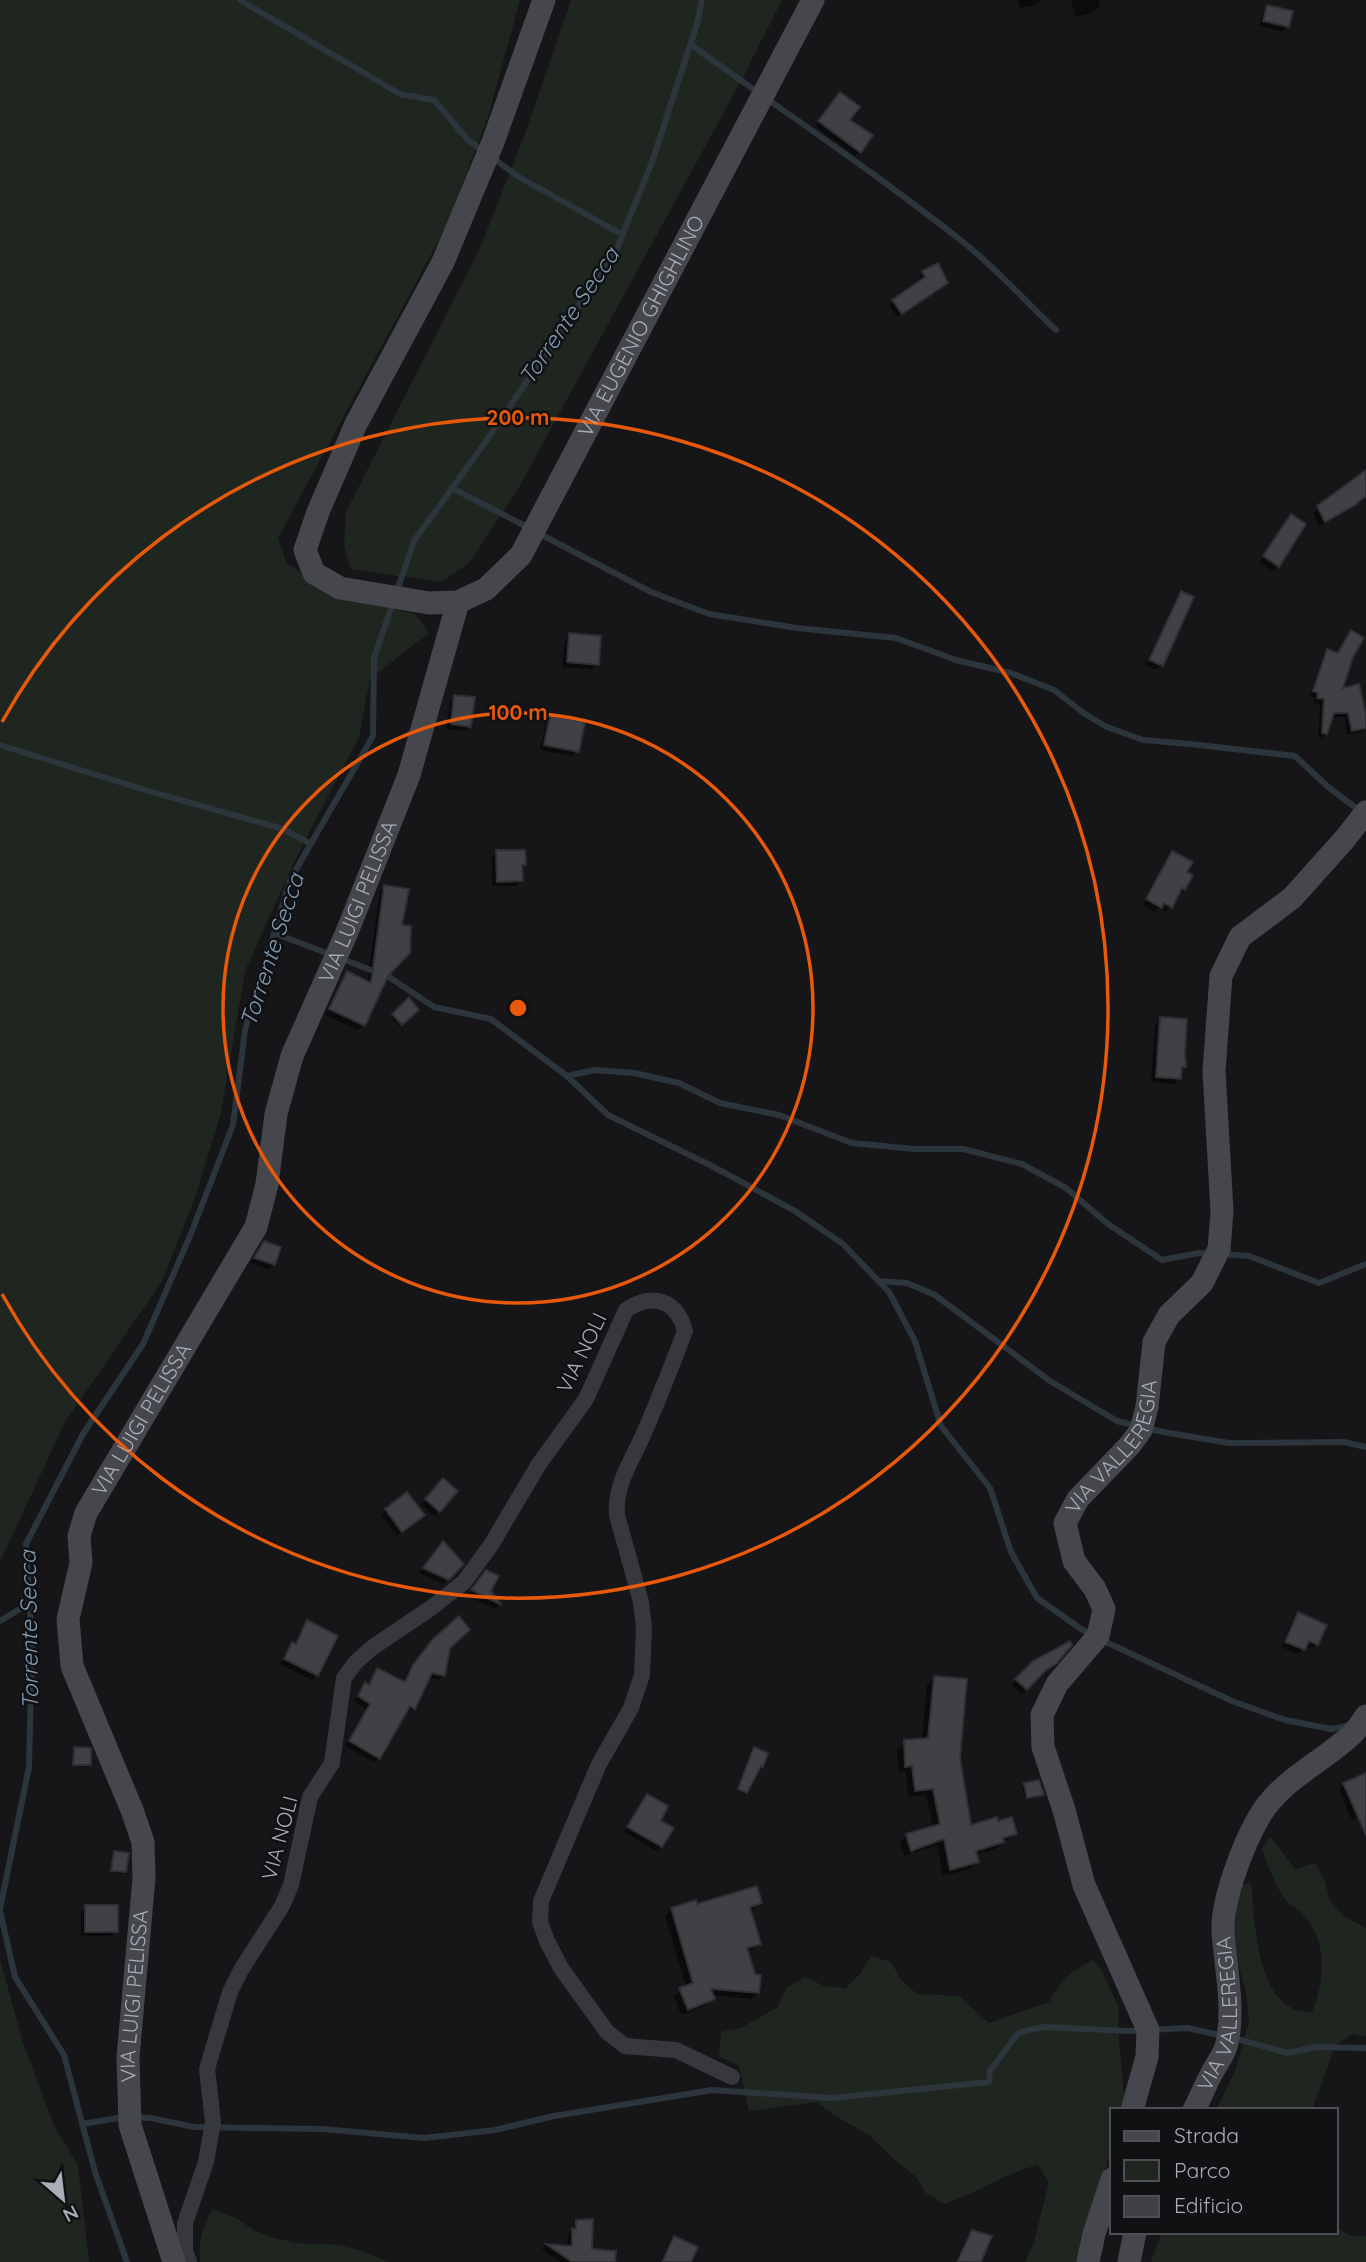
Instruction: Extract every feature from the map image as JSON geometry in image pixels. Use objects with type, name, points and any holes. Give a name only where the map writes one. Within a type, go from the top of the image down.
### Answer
[{"type":"street","name":"VIA EUGENIO GHIGHLINO","points":[[544,0],[493,142],[443,262],[356,424],[318,512],[305,550],[314,573],[340,588],[429,603],[458,602],[486,589],[521,555],[813,0]]},
{"type":"street","name":"VIA LUIGI PELISSA","points":[[174,2262],[130,2125],[128,2057],[144,1878],[144,1842],[72,1666],[68,1619],[81,1563],[79,1536],[86,1513],[256,1227],[267,1184],[276,1114],[292,1056],[347,932],[408,775],[458,602]]},
{"type":"street","name":"VIA VALLEREGIA","points":[[1133,2108],[1147,2057],[1148,2030],[1084,1885],[1064,1810],[1043,1747],[1042,1714],[1057,1684],[1098,1636],[1104,1609],[1095,1589],[1074,1561],[1065,1523],[1078,1499],[1141,1430],[1147,1407],[1154,1342],[1169,1315],[1202,1283],[1219,1249],[1222,1211],[1214,1070],[1221,976],[1240,937],[1292,898],[1366,812]]},
{"type":"street","name":"VIA NOLI","points":[[189,2262],[185,2251],[185,2223],[206,2162],[213,2122],[207,2069],[230,1992],[282,1906],[291,1885],[310,1797],[332,1763],[344,1678],[356,1662],[373,1647],[464,1582],[491,1545],[539,1464],[586,1399],[626,1310],[635,1303],[646,1300],[657,1300],[677,1311],[683,1320],[685,1331],[616,1501],[617,1515],[641,1602],[644,1628],[642,1675],[631,1708],[599,1764],[541,1902],[540,1922],[561,1968],[607,2032],[625,2046],[676,2050],[732,2077]]},
{"type":"street","name":"VIA VALLEREGIA","points":[[1196,2108],[1228,2041],[1230,2006],[1223,1928],[1224,1909],[1250,1834],[1259,1815],[1276,1796],[1301,1773],[1351,1737],[1366,1716]]},
{"type":"street","points":[[1088,2262],[1110,2185]]},
{"type":"street","points":[[1129,2262],[1136,2234]]},
{"type":"green space","points":[[0,0],[520,0],[488,117],[446,227],[278,538],[286,562],[327,593],[415,614],[429,633],[370,679],[359,737],[295,860],[245,971],[221,1113],[195,1198],[161,1283],[65,1422],[0,1562]]},
{"type":"green space","points":[[571,0],[782,0],[741,81],[518,489],[470,562],[442,582],[350,569],[344,545],[346,512],[480,248],[525,134]]},
{"type":"green space","points":[[1270,1836],[1295,1869],[1315,1863],[1325,1881],[1330,1901],[1344,1916],[1366,1928],[1366,2037],[1352,2034],[1335,2046],[1313,2108],[1217,2108],[1235,2071],[1249,2021],[1246,1994],[1236,1954],[1234,1920],[1239,1886],[1251,1883],[1262,1963],[1269,1983],[1279,1999],[1293,2009],[1312,2012],[1320,1987],[1322,1961],[1316,1935],[1302,1913],[1285,1899],[1274,1881],[1262,1849]]},
{"type":"green space","points":[[871,1956],[891,1962],[901,1980],[917,1994],[959,1996],[989,2023],[1049,2002],[1067,1977],[1093,1960],[1101,1969],[1119,2008],[1118,2029],[1124,2096],[1121,2108],[1110,2108],[1110,2152],[1101,2190],[1076,2262],[1025,2262],[1034,2242],[1049,2182],[1038,2165],[944,2204],[926,2193],[915,2176],[869,2135],[817,2102],[749,2111],[739,2066],[719,2056],[721,2032],[741,2028],[778,2007],[786,1988],[805,1977],[824,1986],[845,1988],[860,1974]]},
{"type":"green space","points":[[0,1959],[23,2043],[55,2128],[78,2165],[89,2262],[0,2262]]},
{"type":"green space","points":[[213,2209],[238,2219],[255,2231],[275,2238],[296,2243],[338,2245],[389,2262],[200,2262],[202,2234]]},
{"type":"green space","points":[[1338,2228],[1351,2236],[1366,2236],[1366,2262],[1151,2262],[1161,2234],[1338,2234]]},
{"type":"building","points":[[1267,5],[1293,11],[1289,27],[1263,21]]},
{"type":"building","points":[[840,92],[860,107],[850,120],[873,135],[861,153],[818,121]]},
{"type":"building","points":[[938,263],[948,283],[902,314],[892,300],[925,277],[922,271]]},
{"type":"building","points":[[1366,470],[1366,496],[1325,522],[1317,506]]},
{"type":"building","points":[[1291,514],[1306,524],[1279,567],[1263,556]]},
{"type":"building","points":[[1181,591],[1194,597],[1163,666],[1149,660]]},
{"type":"building","points":[[1351,630],[1364,638],[1353,657],[1343,688],[1359,684],[1366,728],[1352,731],[1348,713],[1334,713],[1327,734],[1322,733],[1324,699],[1317,698],[1318,693],[1313,691],[1327,649],[1338,653]]},
{"type":"building","points":[[569,633],[601,636],[599,665],[567,662]]},
{"type":"building","points":[[454,695],[475,697],[471,727],[451,724]]},
{"type":"building","points":[[550,715],[585,722],[579,752],[544,745]]},
{"type":"building","points":[[496,850],[525,850],[523,881],[497,882]]},
{"type":"building","points":[[1172,851],[1193,862],[1187,872],[1193,875],[1185,890],[1182,888],[1172,908],[1164,903],[1162,908],[1146,899]]},
{"type":"building","points":[[384,885],[409,889],[402,925],[411,926],[410,953],[388,976],[365,1026],[329,1009],[347,971],[371,983]]},
{"type":"building","points":[[409,997],[419,1010],[402,1025],[392,1014]]},
{"type":"building","points":[[1160,1017],[1187,1019],[1186,1067],[1182,1067],[1181,1079],[1156,1077]]},
{"type":"building","points":[[264,1241],[281,1247],[275,1265],[254,1258]]},
{"type":"building","points":[[443,1478],[458,1491],[440,1512],[425,1499]]},
{"type":"building","points":[[407,1492],[425,1515],[402,1532],[385,1509]]},
{"type":"building","points":[[443,1541],[464,1564],[449,1580],[423,1568]]},
{"type":"building","points":[[486,1570],[499,1576],[491,1591],[502,1605],[471,1590]]},
{"type":"building","points":[[1298,1612],[1327,1625],[1318,1645],[1309,1641],[1305,1650],[1285,1642]]},
{"type":"building","points":[[459,1616],[470,1630],[450,1648],[445,1676],[432,1673],[415,1709],[410,1706],[380,1759],[349,1741],[370,1704],[358,1696],[365,1682],[369,1685],[377,1668],[405,1682],[413,1665],[433,1639]]},
{"type":"building","points":[[307,1620],[338,1636],[318,1676],[284,1659],[292,1642],[296,1644]]},
{"type":"building","points":[[1070,1641],[1072,1645],[1057,1663],[1027,1690],[1015,1679],[1033,1661]]},
{"type":"building","points":[[934,1676],[967,1679],[960,1758],[971,1825],[997,1817],[998,1821],[1012,1817],[1017,1834],[1003,1838],[1004,1842],[976,1851],[979,1862],[950,1870],[944,1839],[911,1851],[906,1834],[940,1824],[933,1789],[915,1791],[912,1766],[905,1767],[904,1740],[928,1738]]},
{"type":"building","points":[[74,1747],[91,1748],[91,1765],[73,1765]]},
{"type":"building","points":[[754,1747],[768,1753],[747,1793],[738,1789]]},
{"type":"building","points":[[1366,1773],[1366,1835],[1343,1783]]},
{"type":"building","points":[[1039,1780],[1044,1795],[1027,1798],[1024,1783]]},
{"type":"building","points":[[647,1794],[668,1806],[661,1821],[674,1828],[662,1847],[627,1827]]},
{"type":"building","points":[[114,1851],[129,1853],[126,1872],[111,1871]]},
{"type":"building","points":[[757,1886],[762,1903],[750,1907],[761,1944],[747,1948],[755,1974],[761,1975],[759,1993],[711,1989],[715,1999],[688,2010],[679,1988],[693,1983],[671,1908],[696,1900],[697,1904]]},
{"type":"building","points":[[85,1905],[118,1905],[118,1932],[85,1932]]},
{"type":"building","points":[[593,2219],[592,2249],[616,2251],[615,2262],[572,2262],[546,2244],[572,2246],[572,2228],[576,2229],[576,2220]]},
{"type":"building","points":[[972,2230],[992,2236],[981,2262],[957,2262]]},
{"type":"building","points":[[674,2236],[698,2247],[691,2262],[662,2262]]},
{"type":"waterway","points":[[240,0],[400,94],[434,100],[467,139],[484,152]]},
{"type":"waterway","name":"Torrente Secca","points":[[0,1909],[29,1767],[32,1645],[26,1544],[83,1434],[143,1344],[190,1236],[233,1125],[245,1030],[290,880],[373,736],[374,658],[414,541],[616,251],[652,162],[697,24],[702,0]]},
{"type":"waterway","points":[[690,44],[930,216],[975,252],[1056,330]]},
{"type":"waterway","points":[[493,158],[519,177],[623,235]]},
{"type":"waterway","points":[[452,488],[529,528]]},
{"type":"waterway","points":[[538,533],[651,592],[709,614],[797,628],[896,638],[956,660],[1011,673],[1054,690],[1107,727],[1143,740],[1295,756],[1327,786],[1361,809]]},
{"type":"waterway","points":[[0,745],[283,829],[311,844]]},
{"type":"waterway","points":[[274,933],[389,977],[434,1007],[491,1019],[567,1076],[608,1115],[712,1166],[795,1211],[843,1244],[889,1292],[915,1341],[941,1426],[990,1488],[1011,1552],[1037,1598],[1081,1629],[1232,1701],[1285,1720],[1331,1729],[1351,1725]]},
{"type":"waterway","points":[[567,1076],[595,1070],[634,1073],[679,1083],[720,1103],[779,1115],[852,1143],[914,1149],[963,1149],[1022,1164],[1066,1188],[1108,1224],[1162,1260],[1199,1253],[1212,1254]]},
{"type":"waterway","points":[[1223,1254],[1249,1256],[1319,1283],[1366,1264]]},
{"type":"waterway","points":[[878,1281],[907,1283],[935,1295],[1050,1381],[1117,1421],[1229,1443],[1344,1442],[1366,1447]]},
{"type":"waterway","points":[[0,1621],[30,1603]]},
{"type":"waterway","name":"Torrente Secca","points":[[0,1911],[15,1977],[64,2055],[95,2172],[127,2262]]},
{"type":"waterway","points":[[134,2117],[194,2127],[323,2129],[424,2138],[495,2130],[554,2116],[712,2090],[832,2098],[989,2082],[990,2071],[1018,2033],[1043,2027],[1128,2031],[1188,2028],[1223,2036]]},
{"type":"waterway","points":[[1234,2038],[1287,2053],[1316,2047],[1366,2048]]},
{"type":"waterway","points":[[82,2124],[124,2117]]}]
